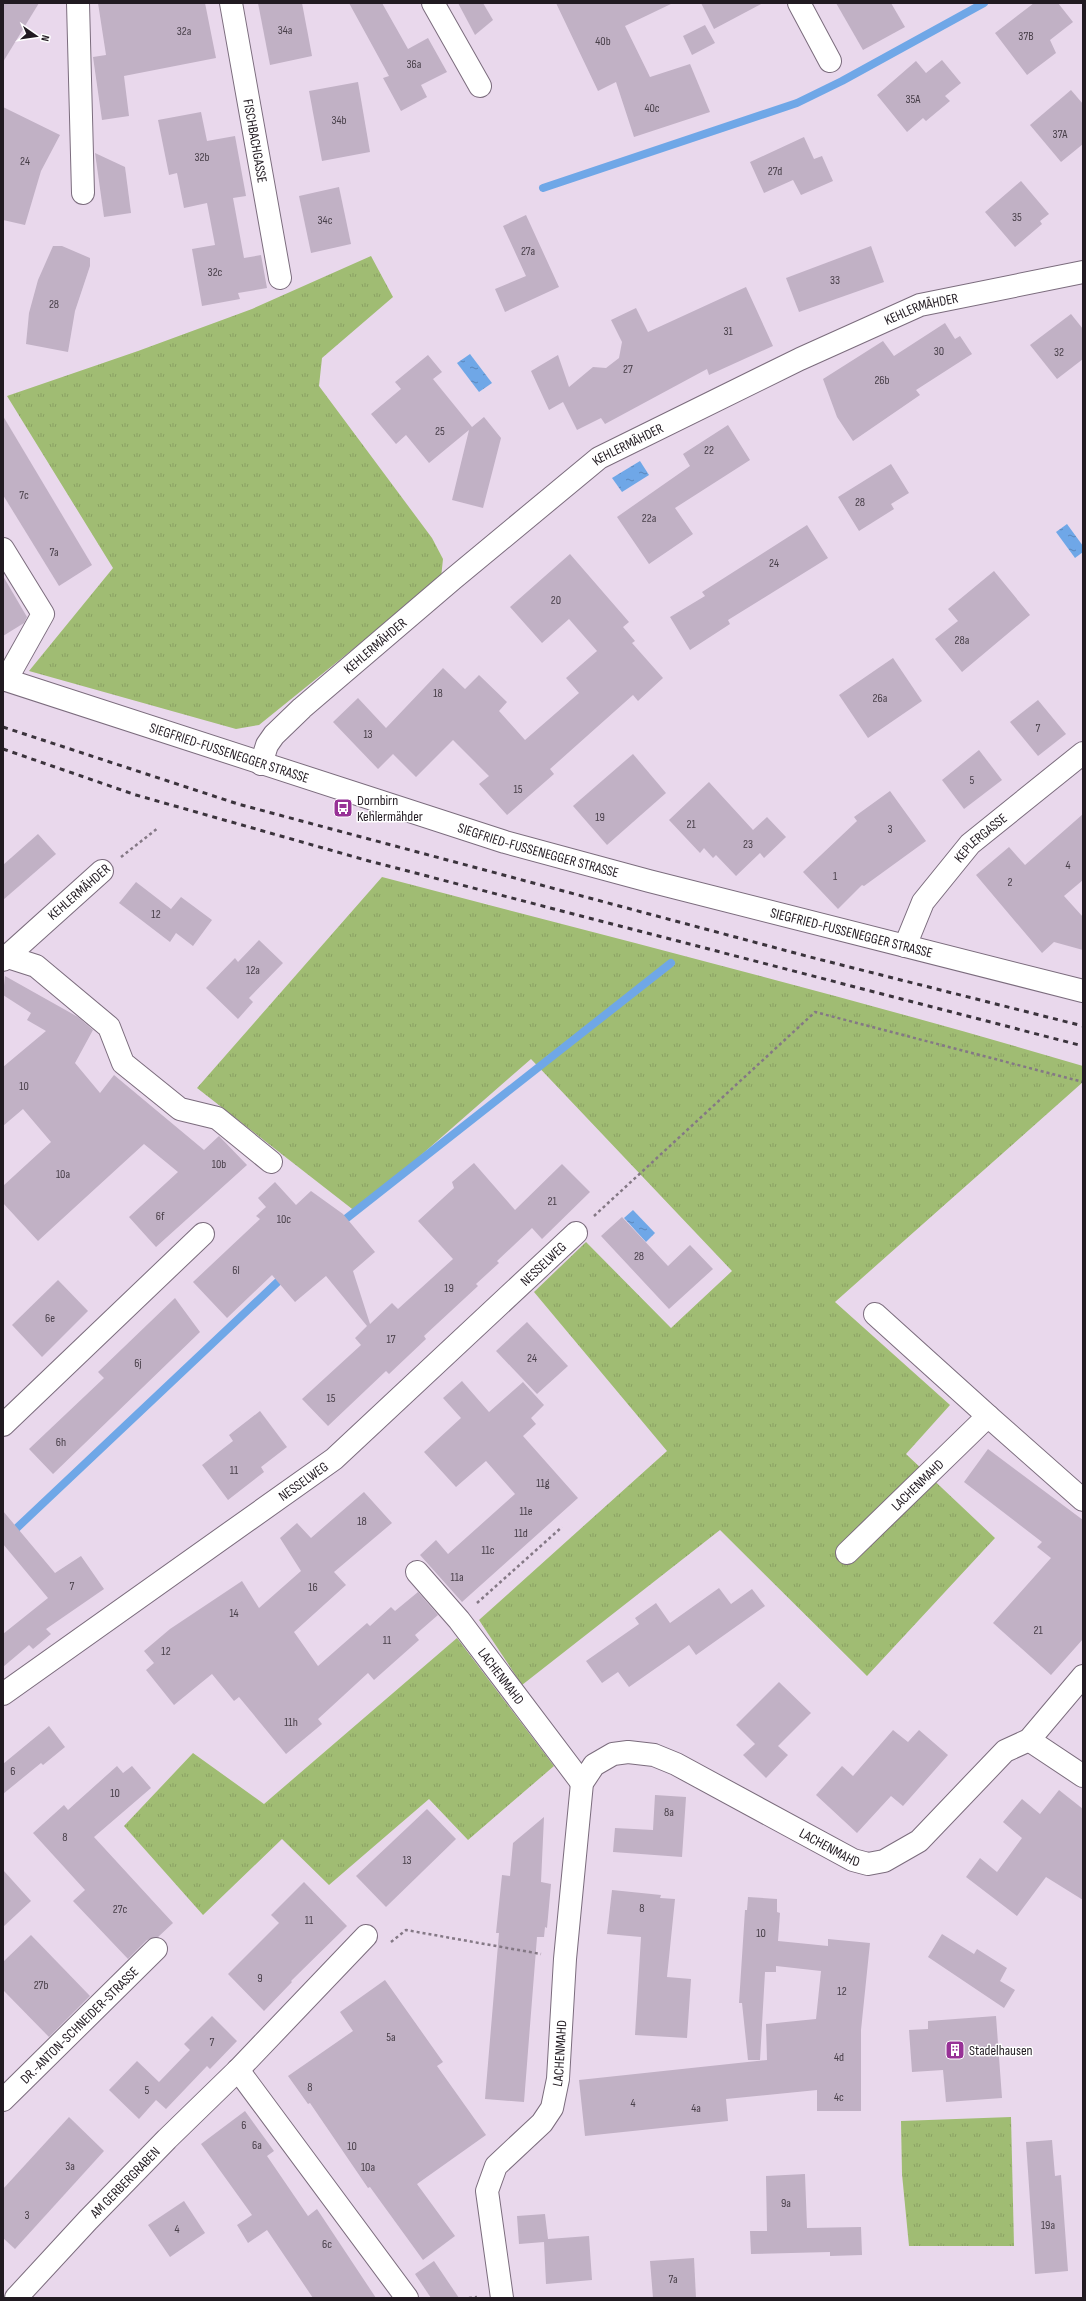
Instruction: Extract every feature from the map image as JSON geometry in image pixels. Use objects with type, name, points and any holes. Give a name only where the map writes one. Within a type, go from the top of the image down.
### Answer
[{"type":"street","points":[[78,3],[83,193]]},
{"type":"street","name":"FISCHBACHGASSE","points":[[231,3],[280,278]]},
{"type":"street","points":[[433,3],[480,86]]},
{"type":"street","points":[[799,3],[830,61]]},
{"type":"street","name":"KEHLERMÄHDER","points":[[261,764],[267,745],[274,735],[302,708],[453,579],[599,458],[800,359],[920,305],[1083,272]]},
{"type":"street","points":[[3,549],[43,614],[4,679]]},
{"type":"street","name":"SIEGFRIED-FUSSENEGGER STRASSE","points":[[4,679],[261,764],[505,842],[1083,991]]},
{"type":"street","name":"KEPLERGASSE","points":[[905,946],[923,902],[970,844],[1083,753]]},
{"type":"street","name":"KEHLERMÄHDER","points":[[5,958],[102,871]]},
{"type":"street","points":[[5,958],[36,966],[109,1027],[123,1063],[180,1109],[217,1118],[271,1162]]},
{"type":"street","name":"NESSELWEG","points":[[3,1694],[334,1459],[576,1233]]},
{"type":"street","points":[[3,1425],[203,1234]]},
{"type":"street","points":[[875,1314],[1083,1500]]},
{"type":"street","name":"LACHENMAHD","points":[[846,1553],[988,1416]]},
{"type":"street","name":"LACHENMAHD","points":[[417,1572],[459,1620],[582,1783]]},
{"type":"street","name":"LACHENMAHD","points":[[502,2298],[487,2191],[496,2166],[542,2123],[552,2108],[558,2079],[565,1959],[582,1783],[594,1765],[614,1754],[628,1752],[654,1755],[676,1764],[853,1860],[868,1864],[884,1861],[919,1841],[1005,1751],[1029,1740],[1083,1676]]},
{"type":"street","points":[[1029,1740],[1083,1776]]},
{"type":"street","name":"AM GERBERGRABEN","points":[[16,2298],[64,2245],[167,2139],[238,2070],[366,1936]]},
{"type":"street","name":"DR.-ANTON-SCHNEIDER-STRASSE","points":[[3,2100],[156,1949]]},
{"type":"street","points":[[238,2070],[407,2298]]},
{"type":"path","name":"KEHLERMÄHDER","points":[[102,871],[158,828]]},
{"type":"path","points":[[576,1233],[815,1012],[1083,1082]]},
{"type":"path","points":[[459,1620],[562,1527]]},
{"type":"path","points":[[366,1936],[390,1943],[406,1930],[565,1959]]},
{"type":"green space","points":[[371,256],[393,297],[322,358],[319,386],[432,538],[443,559],[441,578],[259,725],[236,729],[29,671],[113,568],[7,396],[138,351],[252,309]]},
{"type":"green space","points":[[382,877],[821,992],[1083,1066],[1083,1082],[835,1302],[950,1405],[906,1454],[995,1538],[867,1676],[720,1530],[522,1685],[479,1620],[667,1451],[534,1292],[586,1242],[671,1328],[732,1271],[531,1059],[356,1212],[197,1088]]},
{"type":"green space","points":[[457,1638],[554,1766],[468,1840],[429,1799],[329,1885],[282,1839],[203,1915],[124,1826],[193,1753],[264,1804]]},
{"type":"green space","points":[[1011,2117],[1014,2246],[909,2246],[902,2174],[901,2121]]},
{"type":"water","points":[[470,354],[492,383],[479,392],[457,363]]},
{"type":"water","points":[[640,461],[649,475],[622,492],[612,478]]},
{"type":"water","points":[[1067,524],[1083,546],[1083,552],[1075,558],[1056,532]]},
{"type":"water","points":[[633,1210],[655,1233],[646,1242],[624,1218]]},
{"type":"building","points":[[3,3],[39,3],[3,62]]},
{"type":"building","points":[[98,3],[205,3],[216,58],[124,76],[129,116],[102,120],[93,57],[106,55]]},
{"type":"building","points":[[258,3],[302,3],[312,56],[270,65]]},
{"type":"building","points":[[349,3],[382,3],[408,49],[428,38],[447,72],[421,85],[427,97],[401,111],[383,78],[389,76]]},
{"type":"building","points":[[458,3],[483,3],[493,20],[475,35]]},
{"type":"building","points":[[556,3],[673,3],[625,26],[650,77],[690,64],[710,112],[634,137],[616,82],[598,91]]},
{"type":"building","points":[[701,3],[763,3],[714,29]]},
{"type":"building","points":[[836,3],[891,3],[905,27],[863,50]]},
{"type":"building","points":[[1034,3],[1058,3],[1073,22],[1050,40],[1056,53],[1027,75],[995,33]]},
{"type":"building","points":[[705,25],[715,43],[692,55],[683,36]]},
{"type":"building","points":[[942,60],[961,83],[945,96],[950,101],[926,121],[923,118],[907,132],[877,95],[916,61],[926,73]]},
{"type":"building","points":[[358,82],[370,152],[322,161],[309,91]]},
{"type":"building","points":[[1071,90],[1083,104],[1083,144],[1061,162],[1030,125]]},
{"type":"building","points":[[3,107],[60,135],[41,171],[25,225],[3,220]]},
{"type":"building","points":[[201,112],[207,141],[235,136],[246,196],[233,198],[244,258],[261,255],[267,288],[238,293],[240,299],[202,306],[192,249],[215,245],[207,203],[184,208],[177,173],[169,175],[158,120]]},
{"type":"building","points":[[804,137],[814,159],[822,156],[833,181],[801,195],[793,180],[764,193],[750,162]]},
{"type":"building","points":[[95,153],[125,167],[131,213],[104,217]]},
{"type":"building","points":[[1021,181],[1049,214],[1040,221],[1042,224],[1015,247],[985,212]]},
{"type":"building","points":[[339,187],[351,244],[311,253],[299,196]]},
{"type":"building","points":[[526,215],[559,287],[505,312],[495,289],[526,276],[503,226]]},
{"type":"building","points":[[53,246],[62,246],[90,258],[90,266],[75,311],[68,352],[26,344],[29,313],[38,280]]},
{"type":"building","points":[[871,246],[884,282],[799,312],[786,278]]},
{"type":"building","points":[[746,287],[773,346],[709,375],[707,369],[605,424],[601,418],[577,430],[563,402],[549,410],[531,371],[558,355],[569,387],[593,367],[606,368],[619,358],[622,342],[611,320],[636,308],[648,332]]},
{"type":"building","points":[[1071,314],[1083,329],[1083,359],[1057,379],[1030,345]]},
{"type":"building","points":[[945,323],[955,339],[960,336],[972,354],[916,390],[920,395],[853,441],[837,417],[823,379],[883,341],[894,356]]},
{"type":"building","points":[[428,355],[442,372],[433,379],[472,427],[484,417],[501,438],[483,508],[452,500],[469,430],[429,463],[406,435],[396,444],[371,414],[401,389],[395,382]]},
{"type":"building","points":[[3,416],[92,565],[59,586],[3,495]]},
{"type":"building","points":[[728,425],[750,460],[675,508],[693,534],[649,564],[617,517],[690,466],[683,454]]},
{"type":"building","points":[[891,464],[909,493],[891,504],[894,509],[859,531],[838,497]]},
{"type":"building","points":[[807,525],[828,558],[728,620],[730,624],[690,650],[670,617],[705,596],[702,592]]},
{"type":"building","points":[[570,554],[629,622],[623,627],[635,641],[632,643],[663,678],[638,701],[633,695],[550,769],[554,774],[507,815],[479,784],[489,776],[453,740],[416,777],[393,754],[378,769],[333,722],[358,698],[386,728],[443,668],[465,689],[479,675],[507,702],[499,711],[525,740],[579,693],[566,678],[597,651],[569,619],[542,643],[510,607]]},
{"type":"building","points":[[994,571],[1030,615],[962,672],[935,639],[958,621],[948,609]]},
{"type":"building","points":[[3,576],[27,617],[24,623],[3,636]]},
{"type":"building","points":[[893,658],[922,701],[868,738],[839,695]]},
{"type":"building","points":[[1038,700],[1066,734],[1038,756],[1010,722]]},
{"type":"building","points":[[979,750],[1002,780],[964,809],[942,780]]},
{"type":"building","points":[[633,754],[666,793],[607,845],[573,806]]},
{"type":"building","points":[[709,782],[753,830],[767,817],[786,837],[764,858],[760,853],[736,876],[716,855],[713,858],[704,848],[700,853],[669,820]]},
{"type":"building","points":[[890,791],[926,841],[864,886],[862,885],[838,909],[803,872],[857,821],[854,817]]},
{"type":"building","points":[[1083,814],[1083,880],[1064,896],[1083,917],[1083,950],[1054,942],[1042,953],[976,875],[1009,847],[1025,865]]},
{"type":"building","points":[[38,834],[56,854],[3,900],[3,865]]},
{"type":"building","points":[[136,882],[171,909],[181,897],[212,920],[193,946],[176,933],[170,942],[119,903]]},
{"type":"building","points":[[259,940],[283,963],[249,998],[253,1002],[238,1019],[206,988],[235,958],[238,962]]},
{"type":"building","points":[[5,976],[78,1017],[93,1030],[75,1063],[100,1093],[114,1075],[204,1150],[219,1136],[247,1165],[156,1247],[129,1217],[178,1172],[144,1144],[38,1241],[3,1203],[3,1186],[51,1142],[23,1109],[3,1126],[3,1067],[46,1031],[27,1020],[31,1013],[3,995]]},
{"type":"building","points":[[474,1163],[515,1210],[562,1164],[590,1192],[542,1239],[532,1228],[497,1261],[499,1263],[476,1284],[478,1286],[424,1336],[426,1339],[389,1374],[386,1371],[328,1426],[302,1399],[361,1345],[355,1338],[367,1326],[326,1276],[295,1302],[272,1275],[227,1318],[193,1282],[260,1219],[256,1216],[266,1207],[258,1198],[275,1182],[296,1205],[311,1191],[343,1214],[375,1252],[353,1271],[370,1324],[392,1303],[398,1309],[453,1259],[418,1221],[454,1188],[452,1182]]},
{"type":"building","points":[[622,1217],[668,1266],[690,1245],[713,1269],[669,1309],[601,1236]]},
{"type":"building","points":[[58,1280],[88,1311],[42,1357],[12,1325]]},
{"type":"building","points":[[175,1298],[200,1332],[53,1474],[29,1449],[104,1378],[98,1372]]},
{"type":"building","points":[[527,1322],[568,1366],[537,1394],[496,1351]]},
{"type":"building","points":[[462,1381],[489,1412],[523,1382],[544,1405],[531,1418],[536,1424],[523,1436],[578,1498],[462,1602],[420,1555],[436,1540],[448,1554],[515,1494],[486,1461],[456,1487],[424,1452],[461,1418],[443,1398]]},
{"type":"building","points":[[260,1411],[287,1447],[261,1467],[264,1472],[228,1500],[202,1465],[233,1441],[229,1435]]},
{"type":"building","points":[[988,1449],[1083,1520],[1083,1639],[1051,1675],[993,1623],[1051,1558],[1037,1547],[1042,1542],[964,1482]]},
{"type":"building","points":[[364,1492],[392,1523],[334,1572],[346,1585],[294,1632],[318,1666],[367,1623],[370,1626],[391,1607],[395,1611],[418,1592],[438,1615],[415,1635],[419,1640],[374,1680],[368,1673],[318,1719],[322,1724],[286,1754],[239,1697],[234,1701],[212,1674],[174,1705],[146,1670],[154,1663],[144,1651],[170,1629],[242,1581],[259,1608],[301,1571],[280,1538],[297,1523],[311,1538]]},
{"type":"building","points":[[3,1511],[55,1573],[81,1556],[104,1589],[46,1629],[51,1634],[33,1649],[29,1645],[3,1667],[3,1634],[48,1598],[3,1544]]},
{"type":"building","points":[[719,1588],[731,1604],[752,1589],[765,1606],[696,1655],[689,1645],[629,1687],[618,1672],[602,1683],[586,1661],[639,1624],[635,1618],[656,1603],[670,1623]]},
{"type":"building","points":[[779,1682],[811,1713],[778,1746],[788,1755],[766,1778],[743,1755],[755,1744],[736,1725]]},
{"type":"building","points":[[49,1726],[65,1747],[43,1765],[41,1763],[3,1794],[3,1764]]},
{"type":"building","points":[[893,1730],[908,1742],[919,1730],[948,1755],[903,1806],[891,1796],[857,1833],[816,1795],[842,1766],[853,1776]]},
{"type":"building","points":[[117,1766],[123,1773],[132,1766],[151,1788],[94,1837],[173,1923],[158,1937],[147,1940],[128,1959],[73,1901],[85,1890],[33,1833],[64,1805],[68,1810]]},
{"type":"building","points":[[1059,1790],[1083,1809],[1083,1900],[1046,1877],[1017,1916],[966,1877],[980,1858],[997,1872],[1022,1838],[1003,1822],[1022,1799],[1040,1814]]},
{"type":"building","points":[[655,1795],[686,1797],[682,1857],[613,1852],[615,1828],[653,1830]]},
{"type":"building","points":[[427,1809],[456,1839],[386,1907],[356,1876]]},
{"type":"building","points":[[544,1817],[541,1882],[551,1884],[547,1928],[545,1927],[544,1937],[537,1937],[524,2102],[485,2099],[499,1933],[496,1933],[502,1875],[510,1876],[513,1843]]},
{"type":"building","points":[[3,1870],[31,1901],[3,1927]]},
{"type":"building","points":[[304,1882],[347,1926],[291,1981],[292,1982],[264,2011],[228,1974],[279,1923],[271,1915]]},
{"type":"building","points":[[612,1890],[661,1895],[660,1898],[675,1899],[667,1977],[691,1979],[687,2038],[635,2035],[641,1937],[607,1934]]},
{"type":"building","points":[[748,1897],[777,1899],[777,1912],[780,1913],[778,1941],[828,1946],[828,1939],[870,1943],[861,2030],[861,2111],[817,2111],[817,2090],[726,2099],[728,2121],[585,2136],[579,2080],[767,2060],[766,2024],[816,2019],[821,1971],[776,1966],[776,1972],[765,1972],[760,2060],[748,2060],[742,2003],[739,2003],[745,1910],[747,1910]]},
{"type":"building","points":[[942,1934],[974,1954],[977,1949],[1007,1968],[1000,1981],[1015,1990],[1004,2008],[928,1957]]},
{"type":"building","points":[[31,1935],[90,1996],[49,2037],[3,1990],[3,1962]]},
{"type":"building","points":[[385,1980],[443,2062],[437,2066],[486,2135],[417,2184],[455,2236],[423,2260],[370,2187],[368,2188],[310,2103],[308,2104],[288,2076],[353,2031],[340,2012]]},
{"type":"building","points":[[212,2016],[237,2041],[210,2069],[207,2066],[166,2109],[156,2100],[139,2119],[109,2090],[137,2061],[159,2082],[190,2050],[184,2044]]},
{"type":"building","name":"Stadelhausen","points":[[996,2016],[1002,2098],[946,2102],[943,2070],[912,2072],[909,2030],[928,2029],[928,2021]]},
{"type":"building","points":[[245,2111],[274,2151],[267,2156],[308,2216],[317,2209],[376,2298],[313,2298],[267,2230],[248,2243],[237,2225],[252,2215],[201,2144]]},
{"type":"building","points":[[69,2117],[104,2151],[15,2249],[3,2238],[3,2189]]},
{"type":"building","points":[[1052,2140],[1055,2176],[1061,2175],[1068,2271],[1035,2274],[1026,2142]]},
{"type":"building","points":[[805,2174],[807,2228],[861,2227],[862,2255],[830,2256],[830,2252],[751,2254],[750,2231],[767,2231],[766,2176]]},
{"type":"building","points":[[184,2201],[205,2233],[170,2257],[148,2225]]},
{"type":"building","points":[[545,2214],[548,2239],[589,2236],[592,2280],[546,2284],[544,2242],[519,2244],[517,2216]]},
{"type":"building","points":[[694,2258],[696,2298],[653,2298],[650,2261]]},
{"type":"building","points":[[434,2261],[459,2298],[431,2298],[415,2274]]},
{"type":"waterway","points":[[543,188],[797,103],[842,81],[984,3]]},
{"type":"waterway","points":[[338,1225],[671,963]]},
{"type":"waterway","points":[[3,1541],[285,1275]]},
{"type":"railway","points":[[3,727],[238,804],[810,957],[1083,1026]]},
{"type":"railway","points":[[3,749],[136,795],[369,861],[1083,1046]]},
{"type":"place","name":"Dornbirn Kehlermähder","points":[[343,808]]},
{"type":"place","name":"Stadelhausen","points":[[955,2050]]}]
